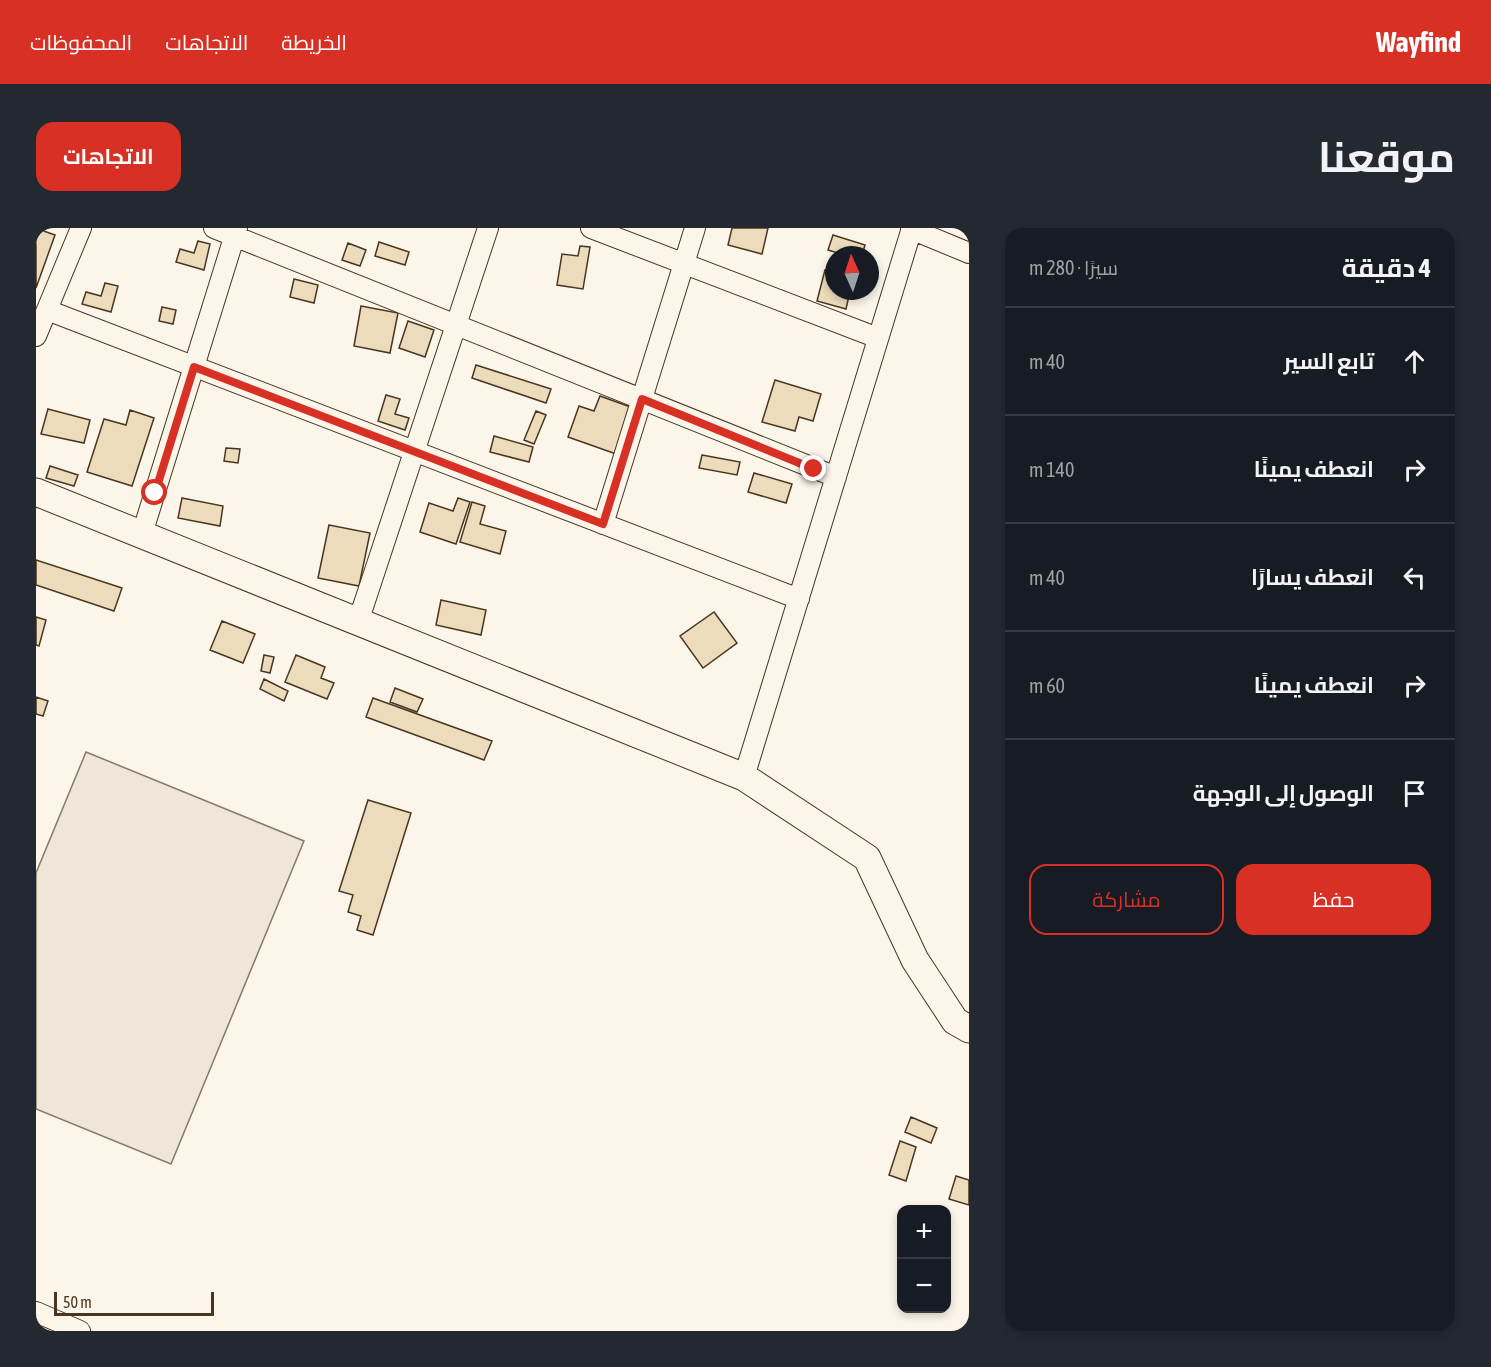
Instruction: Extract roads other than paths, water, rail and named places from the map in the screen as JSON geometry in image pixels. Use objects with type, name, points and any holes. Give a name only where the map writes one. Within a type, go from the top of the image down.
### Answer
[{"type":"main road","points":[[36,492],[744,777],[867,858],[915,960],[955,1021],[969,1029]]},
{"type":"street","points":[[36,336],[81,228]]},
{"type":"street","points":[[214,228],[236,232],[456,325],[836,477]]},
{"type":"street","points":[[358,622],[488,228]]},
{"type":"street","points":[[591,228],[878,338]]},
{"type":"street","points":[[603,524],[695,228]]},
{"type":"street","points":[[744,777],[911,228],[969,253]]},
{"type":"street","points":[[142,534],[236,232]]},
{"type":"street","points":[[47,310],[799,599]]},
{"type":"street","points":[[36,1312],[80,1331]]}]
